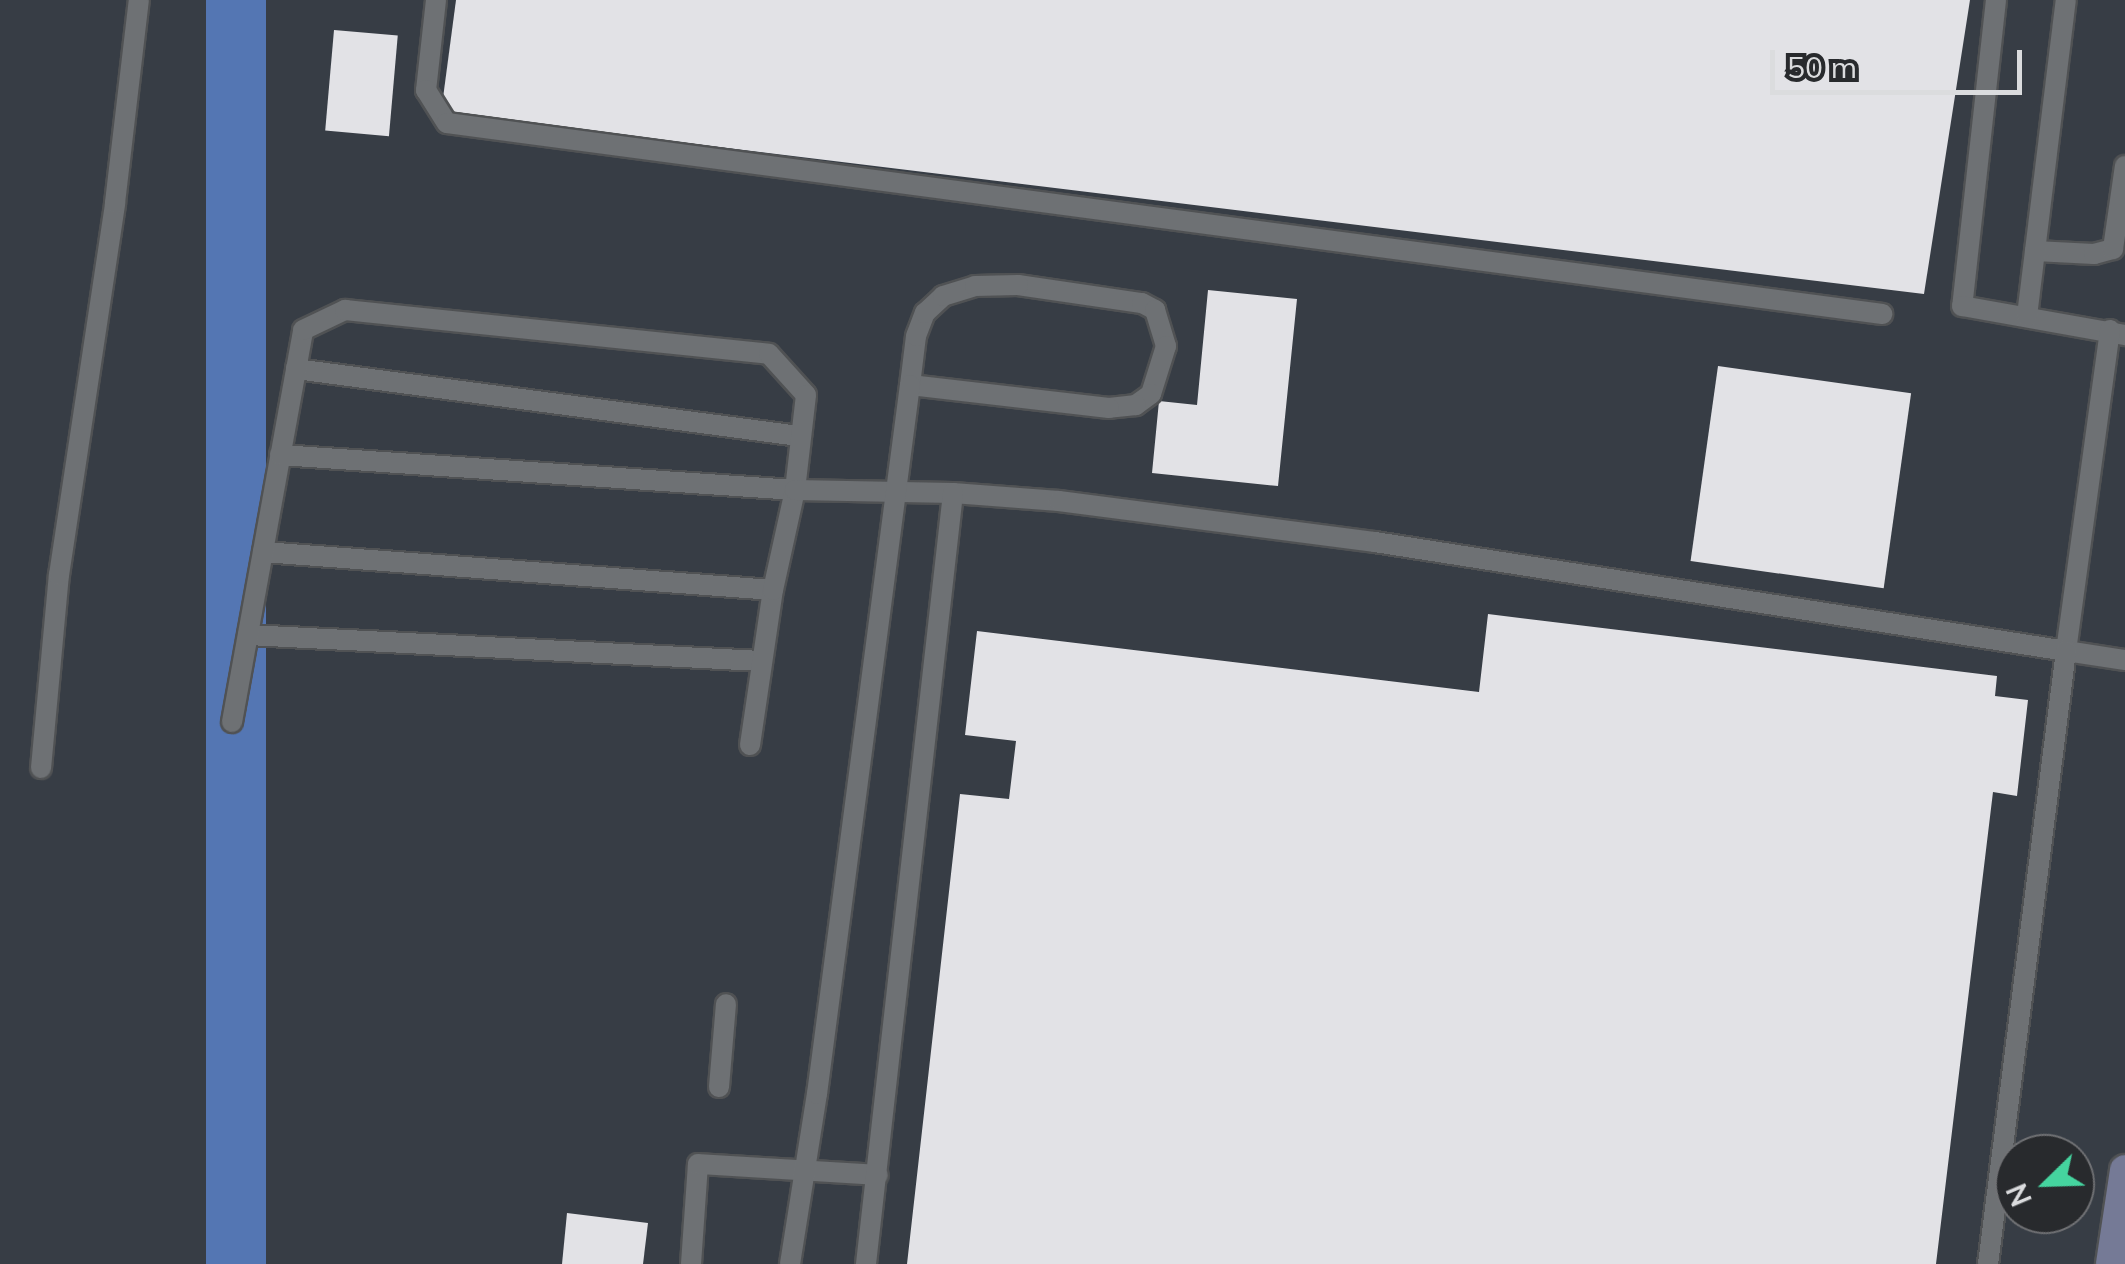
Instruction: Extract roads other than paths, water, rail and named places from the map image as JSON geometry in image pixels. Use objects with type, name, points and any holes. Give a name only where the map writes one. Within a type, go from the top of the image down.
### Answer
[{"type":"street","points":[[2111,1264],[2125,1170]]},
{"type":"lane","points":[[41,768],[59,576],[115,203],[139,0]]},
{"type":"lane","points":[[436,0],[426,90],[446,123],[1882,314]]},
{"type":"lane","points":[[1988,1264],[2066,651],[2118,332],[1962,306],[1996,0]]},
{"type":"lane","points":[[2027,316],[2066,0]]},
{"type":"lane","points":[[2035,251],[2094,254],[2113,249],[2125,166]]},
{"type":"lane","points":[[790,1264],[802,1170],[818,1094],[899,491],[910,385],[916,336],[926,313],[943,296],[975,286],[1018,285],[1142,303],[1154,310],[1166,346],[1151,394],[1136,405],[1109,408],[910,385]]},
{"type":"lane","points":[[232,722],[303,330],[344,310],[769,354],[806,394],[795,490],[773,590],[750,745]]},
{"type":"lane","points":[[296,369],[799,436]]},
{"type":"lane","points":[[280,456],[795,490],[953,492],[1058,501],[1376,542],[2125,660]]},
{"type":"lane","points":[[866,1264],[953,492]]},
{"type":"lane","points":[[263,552],[773,590]]},
{"type":"lane","points":[[248,635],[762,661]]},
{"type":"lane","points":[[719,1087],[726,1004]]},
{"type":"lane","points":[[691,1264],[698,1164],[878,1175]]},
{"type":"water","points":[[206,0],[266,0],[266,1264],[206,1264]]}]
